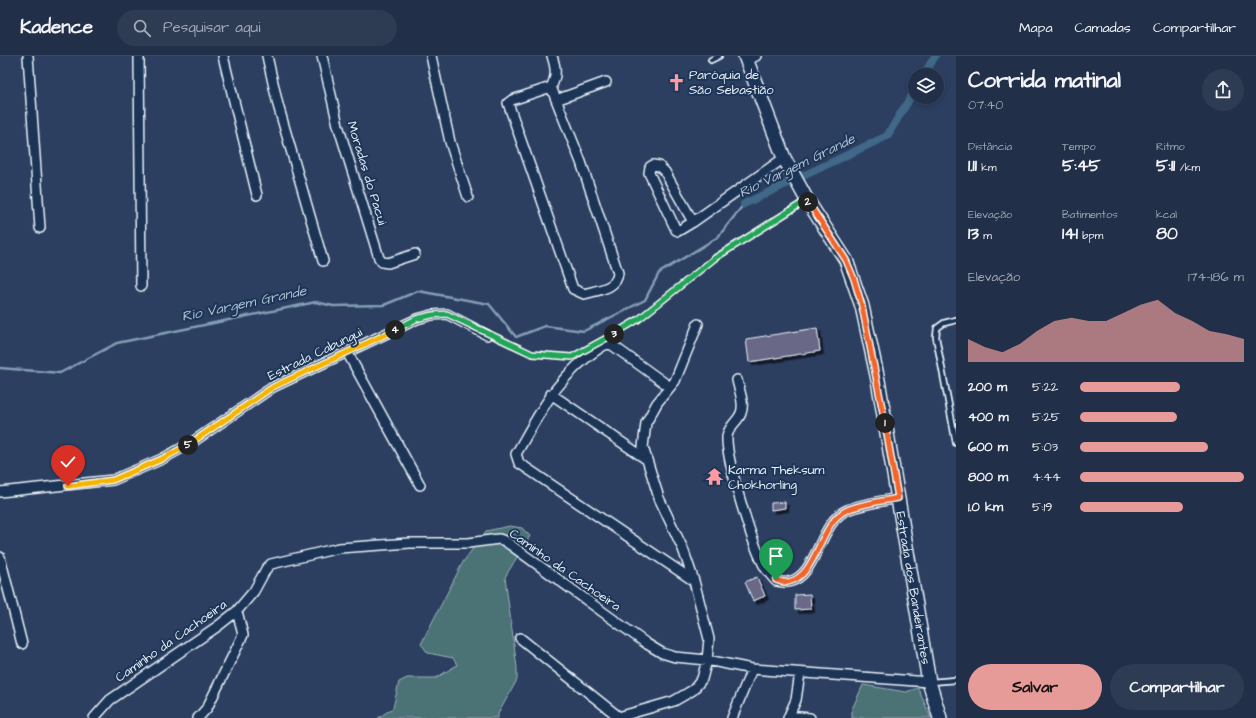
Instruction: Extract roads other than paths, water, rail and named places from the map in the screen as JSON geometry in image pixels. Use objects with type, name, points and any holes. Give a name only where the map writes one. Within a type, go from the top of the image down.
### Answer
[{"type":"main road","name":"Estrada dos Bandeirantes","points":[[749,57],[786,162],[806,198],[846,260],[858,292],[878,380],[929,682],[940,718]]},
{"type":"street","points":[[28,56],[40,228]]},
{"type":"street","points":[[139,56],[141,286]]},
{"type":"street","points":[[223,56],[257,195]]},
{"type":"street","points":[[267,56],[278,105],[323,261]]},
{"type":"street","name":"Moradas do Pacui","points":[[322,56],[338,126],[379,258],[382,262],[388,263],[415,254]]},
{"type":"street","points":[[431,56],[450,142],[468,197]]},
{"type":"street","points":[[550,87],[580,162],[618,273],[617,280],[614,285],[584,294],[573,289],[508,103],[512,100],[550,87],[555,79],[556,69],[552,56]]},
{"type":"street","points":[[556,100],[606,82]]},
{"type":"street","points":[[693,222],[665,172],[659,166],[653,164],[650,167],[649,173],[676,230],[681,231],[786,162]]},
{"type":"street","name":"Estrada Cabungui","points":[[0,492],[113,480],[162,459],[191,443],[273,387],[416,319],[432,315],[447,314],[487,334]]},
{"type":"street","points":[[520,638],[617,717],[674,702],[693,690],[702,679],[707,660],[709,639],[694,581],[683,549],[658,498],[643,447],[646,423],[657,402],[675,380],[698,324]]},
{"type":"street","points":[[670,388],[612,345],[607,344],[582,361],[568,373],[551,394],[516,454],[519,463],[694,581]]},
{"type":"street","points":[[347,352],[420,485]]},
{"type":"street","points":[[737,380],[742,401],[741,413],[730,428],[727,443],[736,486],[757,549],[766,568],[776,580],[788,582],[800,577],[811,563],[820,542],[832,522],[847,510],[898,498]]},
{"type":"street","points":[[551,394],[646,459]]},
{"type":"street","name":"Caminho da Cachoeira","points":[[94,718],[110,700],[218,626],[237,611],[254,591],[266,569],[271,564],[338,548],[410,543],[468,543],[499,539],[505,541],[662,653],[674,657],[707,660],[752,669],[929,682]]},
{"type":"street","points":[[0,558],[22,644]]},
{"type":"street","points":[[198,718],[207,708],[243,636],[237,611]]},
{"type":"street","points":[[732,718],[752,669]]},
{"type":"street","points":[[800,673],[796,700],[789,717],[810,718]]},
{"type":"lane","points":[[711,60],[719,56]]},
{"type":"lane","points":[[956,320],[944,323],[937,328],[936,337],[956,443]]},
{"type":"lane","points":[[929,682],[956,680]]},
{"type":"waterway","name":"Rio Vargem Grande","points":[[928,68],[935,56]]},
{"type":"waterway","name":"Rio Vargem Grande","points":[[744,204],[887,136],[908,102]]},
{"type":"waterway","name":"Rio Vargem Grande","points":[[0,368],[60,373],[117,343],[316,302],[333,306],[384,305],[418,291],[489,304],[516,337],[545,326],[584,331],[645,300],[659,273],[718,237],[744,204]]},
{"type":"place","name":"Paróquia de São Sebastião","points":[[676,82]]},
{"type":"place","name":"Karma Theksum Chokhorling","points":[[715,477]]}]
